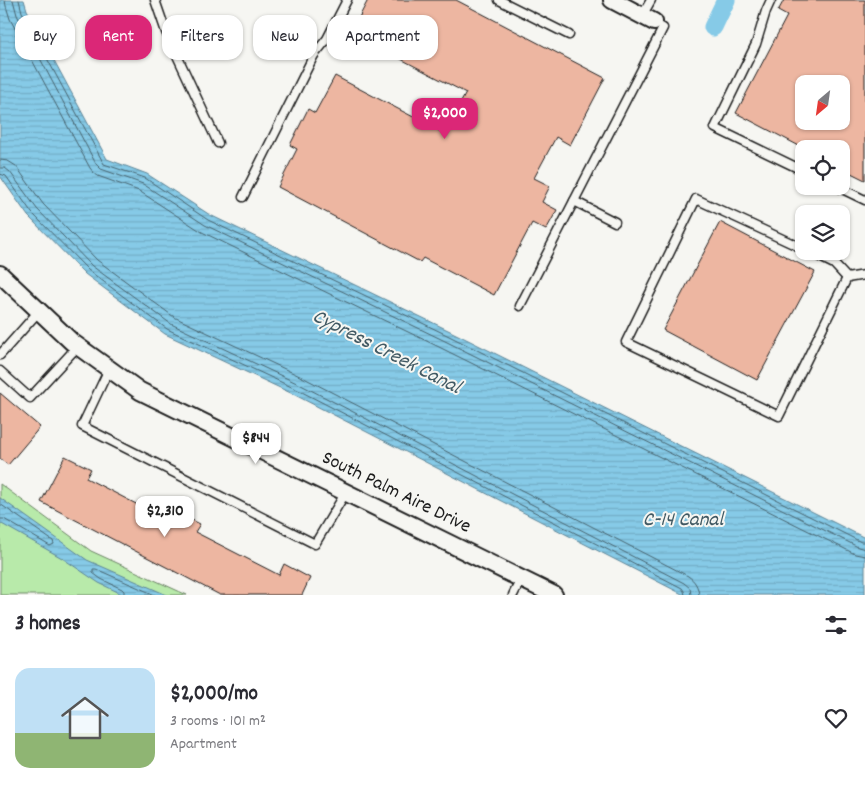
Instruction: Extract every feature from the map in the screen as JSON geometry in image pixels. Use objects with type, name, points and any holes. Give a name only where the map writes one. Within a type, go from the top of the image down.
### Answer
[{"type":"street","points":[[612,0],[653,22]]},
{"type":"street","name":"South Palm Aire Drive","points":[[0,274],[72,342],[140,391],[554,595]]},
{"type":"lane","points":[[155,0],[166,32],[218,143]]},
{"type":"lane","points":[[317,51],[327,39],[346,0]]},
{"type":"lane","points":[[499,0],[568,35]]},
{"type":"lane","points":[[520,306],[574,201],[653,22],[650,0]]},
{"type":"lane","points":[[772,0],[766,11],[756,44],[715,128],[795,167]]},
{"type":"lane","points":[[243,197],[312,60]]},
{"type":"lane","points":[[850,193],[865,200]]},
{"type":"lane","points":[[795,246],[696,199],[626,342],[779,416],[847,278]]},
{"type":"lane","points":[[574,201],[615,222]]},
{"type":"lane","points":[[826,260],[834,264],[847,278]]},
{"type":"lane","points":[[847,278],[865,275]]},
{"type":"lane","points":[[0,355],[39,311]]},
{"type":"lane","points":[[0,372],[30,398],[78,346]]},
{"type":"lane","points":[[109,369],[82,426],[315,544],[346,492]]},
{"type":"lane","points":[[513,595],[521,579]]},
{"type":"green space","points":[[0,484],[91,551],[187,595],[0,595]]},
{"type":"water","name":"C-14 Canal","points":[[0,0],[24,0],[30,15],[15,15],[15,60],[54,60],[107,159],[147,174],[210,215],[448,330],[865,538],[865,595],[684,595],[295,395],[165,334],[85,274],[28,216],[0,176]]},
{"type":"water","points":[[0,498],[87,560],[167,595],[124,595],[99,583],[62,558],[0,523]]},
{"type":"building","points":[[368,0],[456,0],[605,78],[570,145],[556,137],[534,178],[550,186],[542,202],[557,210],[546,230],[532,223],[494,295],[423,258],[420,262],[278,187],[297,149],[290,145],[308,109],[315,113],[335,76],[444,133],[466,93],[403,60],[438,60],[438,15],[360,15]]},
{"type":"building","points":[[784,0],[865,0],[865,180],[850,172],[850,140],[795,140],[795,144],[736,113],[787,16],[778,11]]},
{"type":"building","points":[[720,222],[815,272],[757,380],[663,330]]},
{"type":"building","points":[[0,393],[40,427],[8,465],[0,459]]},
{"type":"building","points":[[65,456],[91,469],[86,478],[169,521],[174,511],[200,524],[195,532],[279,575],[284,564],[310,578],[302,595],[220,595],[41,502]]},
{"type":"waterway","points":[[713,27],[726,0]]},
{"type":"water label","name":"Cypress Creek Canal","points":[[386,353]]}]
